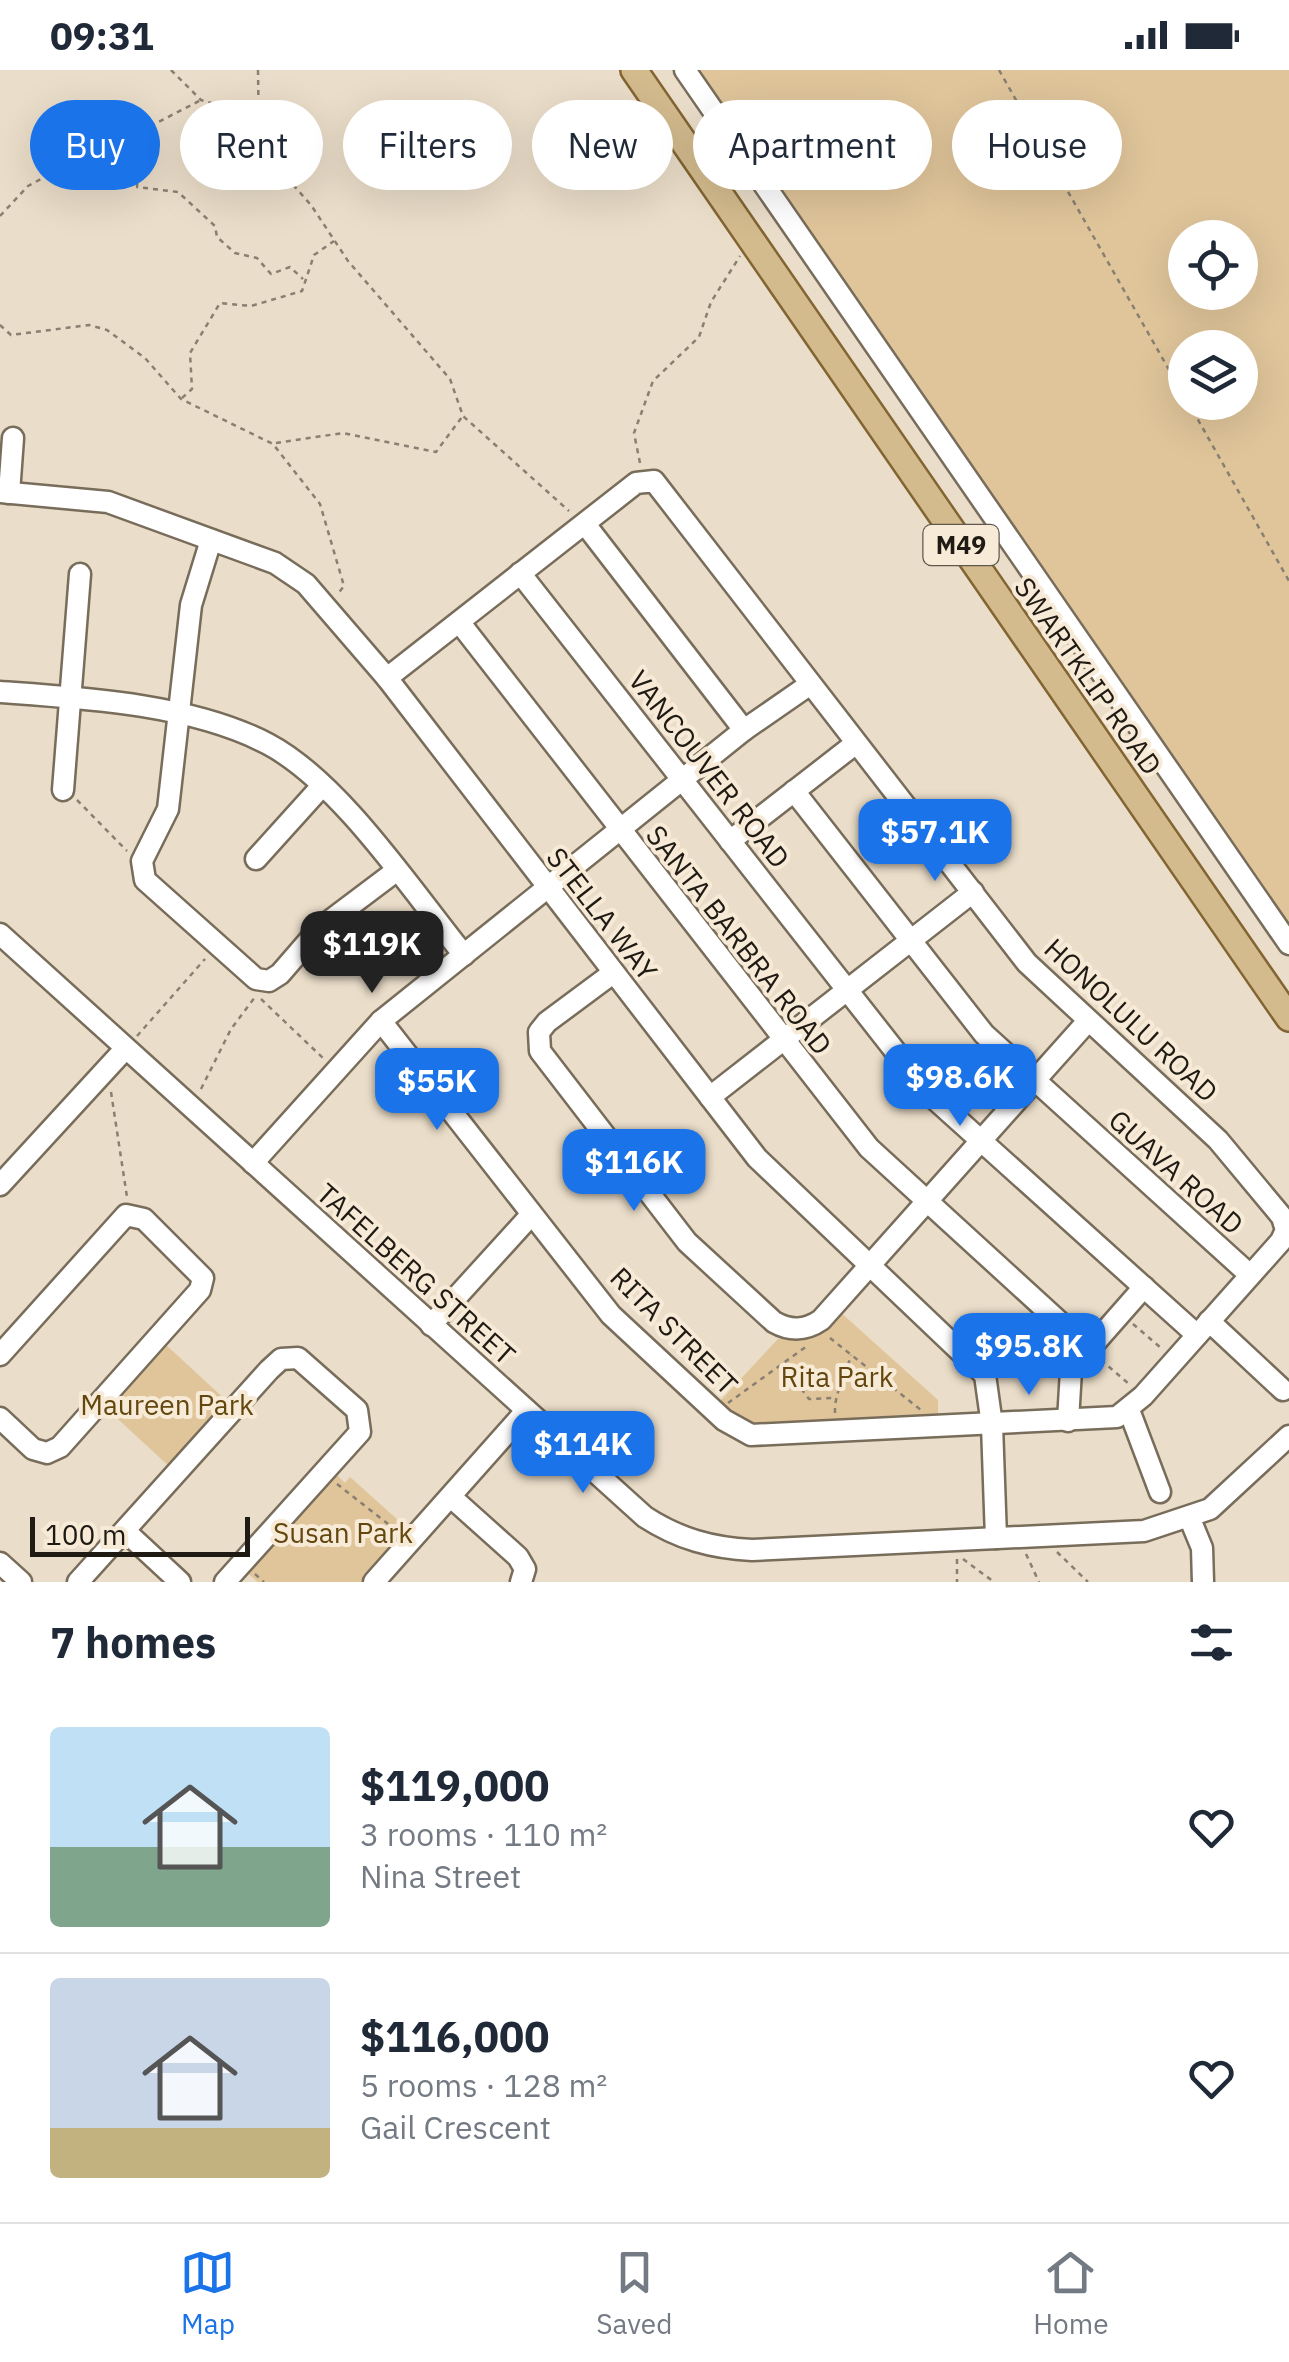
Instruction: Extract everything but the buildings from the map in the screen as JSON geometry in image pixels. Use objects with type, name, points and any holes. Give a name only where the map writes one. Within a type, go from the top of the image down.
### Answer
[{"type":"main road","name":"SWARTKLIP ROAD","points":[[634,70],[1289,1018]]},
{"type":"street","points":[[685,70],[1289,944]]},
{"type":"street","points":[[4,492],[13,438]]},
{"type":"street","points":[[388,678],[643,479]]},
{"type":"street","name":"HONOLULU ROAD","points":[[643,479],[654,482],[1027,963],[1218,1140],[1282,1217],[1284,1237],[1136,1403]]},
{"type":"street","name":"STELLA WAY","points":[[4,492],[108,502],[290,570],[326,607],[388,678],[768,1170],[980,1368],[988,1382],[996,1538]]},
{"type":"street","points":[[586,524],[744,730]]},
{"type":"street","points":[[211,540],[191,605],[168,809],[142,861],[144,880],[256,978],[269,981],[280,974],[319,929],[396,871]]},
{"type":"street","name":"VANCOUVER ROAD","points":[[520,573],[928,1094],[1144,1287],[1284,1390]]},
{"type":"street","points":[[64,790],[80,574]]},
{"type":"street","name":"SANTA BARBRA ROAD","points":[[460,623],[868,1148],[1089,1348]]},
{"type":"street","points":[[253,1163],[380,1020],[744,730],[810,685]]},
{"type":"street","points":[[0,692],[71,697],[177,714],[269,745],[321,787],[464,955]]},
{"type":"street","points":[[730,841],[855,744]]},
{"type":"street","points":[[256,859],[321,787]]},
{"type":"street","name":"GUAVA ROAD","points":[[794,791],[984,1034],[1250,1275]]},
{"type":"street","points":[[710,1096],[973,892]]},
{"type":"street","name":"TAFELBERG STREET","points":[[0,934],[129,1045],[253,1163],[645,1517],[696,1542],[752,1550],[1144,1530],[1190,1519],[1235,1490],[1289,1436]]},
{"type":"street","points":[[613,973],[547,1022],[539,1032],[540,1052],[687,1242],[774,1322],[789,1329],[806,1328],[821,1320],[1087,1022]]},
{"type":"street","name":"RITA STREET","points":[[380,1020],[612,1315],[738,1431],[760,1436],[992,1425]]},
{"type":"street","points":[[0,1185],[129,1045]]},
{"type":"street","points":[[431,1324],[532,1215]]},
{"type":"street","points":[[0,1355],[126,1216],[144,1219],[203,1278],[200,1290],[60,1447],[47,1453],[33,1449],[0,1418]]},
{"type":"street","points":[[1068,1422],[1068,1375],[1144,1287]]},
{"type":"street","points":[[78,1582],[281,1359],[298,1358],[357,1410],[360,1432],[225,1582]]},
{"type":"street","points":[[992,1425],[1105,1420],[1136,1403],[1160,1492]]},
{"type":"street","points":[[374,1582],[526,1411]]},
{"type":"street","points":[[451,1497],[518,1557],[525,1569],[521,1582]]},
{"type":"street","points":[[1190,1519],[1202,1548],[1203,1582]]},
{"type":"street","points":[[124,1530],[180,1582]]},
{"type":"street","points":[[0,1563],[21,1582]]},
{"type":"path","points":[[171,70],[201,100]]},
{"type":"path","points":[[257,100],[258,70]]},
{"type":"path","points":[[999,70],[1168,368]]},
{"type":"path","points":[[0,216],[30,185]]},
{"type":"path","points":[[160,190],[178,192],[214,226],[217,237],[235,253],[257,258],[271,274],[290,267],[303,279]]},
{"type":"path","points":[[296,190],[336,239],[348,261],[450,379],[463,416],[586,524]]},
{"type":"path","points":[[181,399],[192,389],[190,353],[220,302],[251,306],[274,296],[302,292],[303,279],[314,255],[336,239]]},
{"type":"path","points":[[643,479],[634,433],[652,381],[699,337],[710,302],[742,252],[753,244]]},
{"type":"path","points":[[0,325],[11,335],[89,325],[106,330],[145,358],[181,399],[273,444],[320,504],[344,586],[326,607]]},
{"type":"path","points":[[273,444],[342,433],[436,452],[463,416]]},
{"type":"path","points":[[1197,420],[1289,581]]},
{"type":"path","points":[[64,790],[142,861]]},
{"type":"path","points":[[129,1045],[218,945]]},
{"type":"path","points":[[195,1097],[231,1028],[257,994],[332,1064]]},
{"type":"path","points":[[110,1084],[126,1209]]},
{"type":"path","points":[[1120,1314],[1175,1360]]},
{"type":"path","points":[[824,1334],[930,1418]]},
{"type":"path","points":[[722,1407],[810,1344]]},
{"type":"path","points":[[1089,1348],[1136,1403]]},
{"type":"path","points":[[835,1425],[834,1398],[845,1382],[851,1354]]},
{"type":"path","points":[[782,1364],[809,1398],[834,1398]]},
{"type":"path","points":[[324,1474],[404,1537]]},
{"type":"path","points":[[1054,1546],[1088,1582]]},
{"type":"path","points":[[1024,1548],[1039,1582]]},
{"type":"path","points":[[958,1582],[956,1552],[994,1582]]},
{"type":"green space","points":[[680,70],[1289,70],[1289,950],[763,190],[932,190],[932,100],[701,100]]},
{"type":"green space","name":"Rita Park","points":[[839,1311],[938,1400],[938,1419],[758,1426],[745,1423],[719,1402],[778,1339],[819,1334]]},
{"type":"green space","name":"Maureen Park","points":[[165,1344],[229,1403],[172,1469],[106,1408]]},
{"type":"green space","name":"Susan Park","points":[[336,1474],[345,1483],[350,1477],[409,1530],[362,1582],[258,1582],[247,1573]]}]
